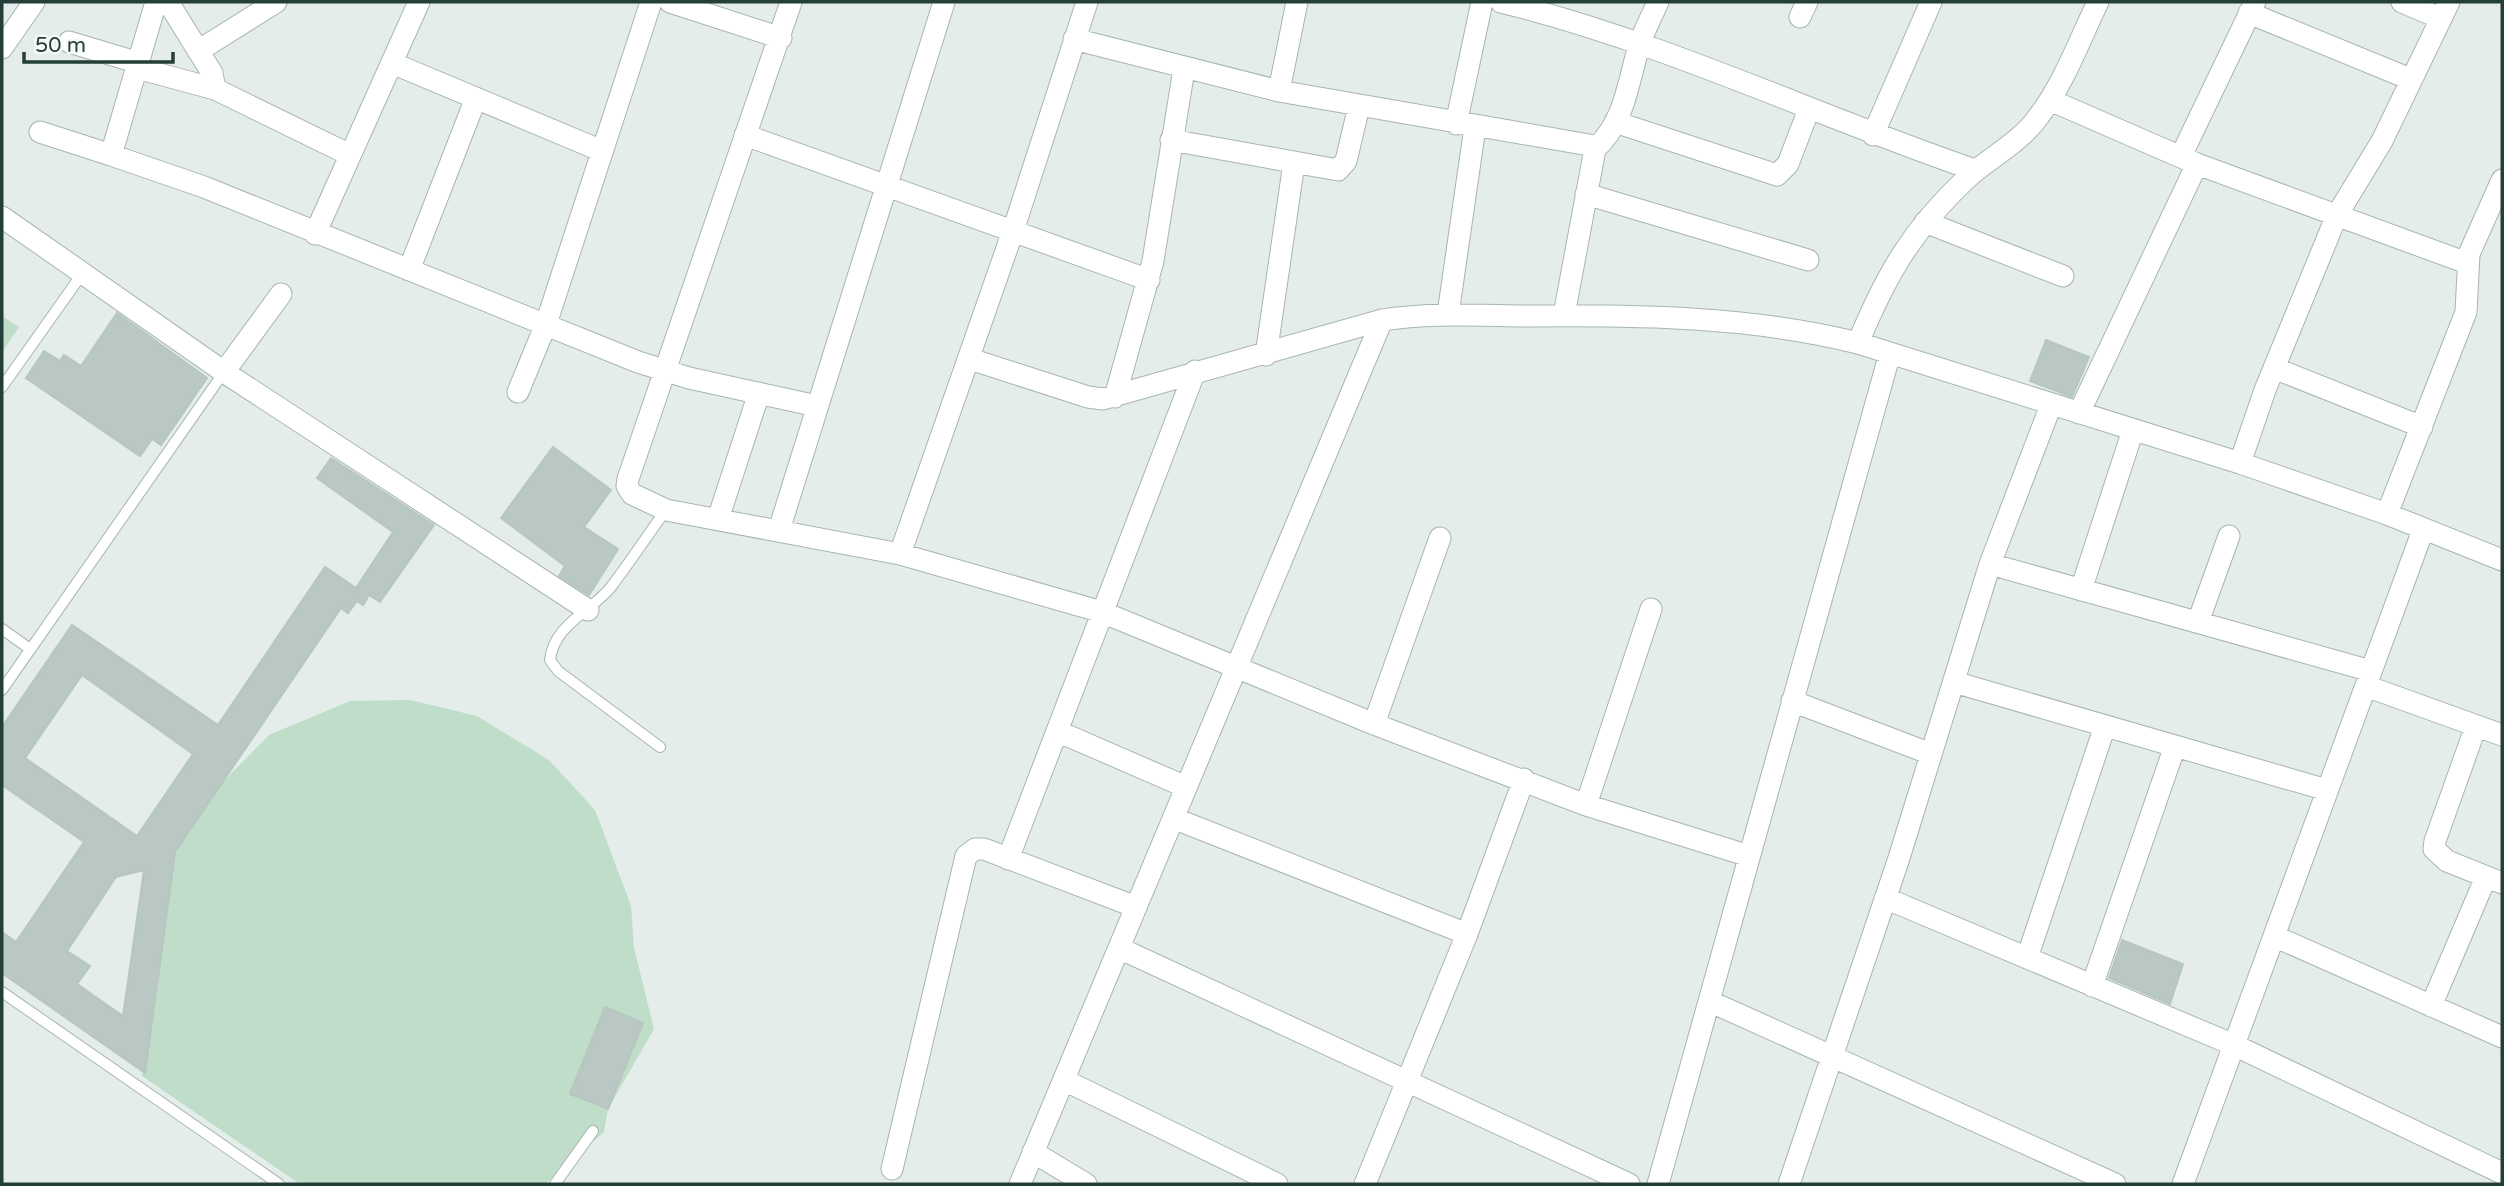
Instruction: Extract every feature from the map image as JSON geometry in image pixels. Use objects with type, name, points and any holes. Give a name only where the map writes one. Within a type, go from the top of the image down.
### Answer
[{"type":"street","points":[[2,48],[34,2]]},
{"type":"street","points":[[111,155],[156,2]]},
{"type":"street","points":[[168,2],[212,73],[215,89]]},
{"type":"street","points":[[198,51],[276,2]]},
{"type":"street","points":[[315,234],[419,2]]},
{"type":"street","points":[[518,392],[546,324],[651,2]]},
{"type":"street","points":[[670,2],[781,38]]},
{"type":"street","points":[[791,2],[627,486],[632,494],[666,510],[900,554],[1102,612],[1374,724],[1524,779],[1586,805],[1749,856]]},
{"type":"street","points":[[779,530],[944,2]]},
{"type":"street","points":[[900,554],[970,359],[1087,2]]},
{"type":"street","points":[[1279,91],[1297,2]]},
{"type":"street","points":[[1448,314],[1466,126],[1482,2]]},
{"type":"street","points":[[1501,2],[1640,43],[1873,135],[1975,170]]},
{"type":"street","points":[[1564,315],[1595,149],[1607,137],[1615,122],[1627,93],[1640,43],[1658,2]]},
{"type":"street","points":[[1873,135],[1931,2]]},
{"type":"street","points":[[1858,343],[1883,282],[1925,222],[1975,170],[2020,137],[2050,100],[2098,2]]},
{"type":"street","points":[[2240,463],[2274,369],[2337,215],[2372,160],[2445,10],[2402,2]]},
{"type":"street","points":[[2079,413],[2252,7],[2410,79]]},
{"type":"street","points":[[1074,39],[1279,91],[1466,126],[1585,144],[1595,149]]},
{"type":"street","points":[[69,42],[215,89],[350,155]]},
{"type":"street","points":[[391,62],[602,151]]},
{"type":"street","points":[[1115,397],[1149,280],[1184,69]]},
{"type":"street","points":[[409,270],[476,98]]},
{"type":"street","points":[[2050,100],[2189,160],[2466,263]]},
{"type":"street","points":[[1171,140],[1330,171],[1343,168],[1359,106]]},
{"type":"street","points":[[1615,122],[1777,175],[1788,164],[1808,109]]},
{"type":"street","points":[[40,132],[204,187],[315,234],[665,372],[817,406]]},
{"type":"street","points":[[745,135],[1149,280]]},
{"type":"street","points":[[1266,355],[1294,163]]},
{"type":"street","points":[[2387,514],[2468,306],[2466,263],[2502,180]]},
{"type":"street","points":[[1586,194],[1808,260]]},
{"type":"street","points":[[2,217],[224,372],[588,610]]},
{"type":"street","points":[[1925,222],[2063,276]]},
{"type":"street","points":[[224,372],[281,294]]},
{"type":"street","points":[[970,359],[1088,397],[1115,397],[1195,371],[1266,355],[1382,320],[1448,314],[1564,315],[1795,329],[1858,343],[2240,463],[2387,514],[2502,560]]},
{"type":"street","points":[[1020,1184],[1382,320]]},
{"type":"street","points":[[1658,1184],[1890,353]]},
{"type":"street","points":[[2274,369],[2422,427]]},
{"type":"street","points":[[1008,859],[1195,371]]},
{"type":"street","points":[[718,519],[760,393]]},
{"type":"street","points":[[1789,1184],[1885,898],[1990,564],[2052,405]]},
{"type":"street","points":[[2081,590],[2133,430]]},
{"type":"street","points":[[2183,1184],[2423,530]]},
{"type":"street","points":[[2198,622],[2229,536]]},
{"type":"street","points":[[1374,724],[1440,538]]},
{"type":"street","points":[[1990,564],[2198,622],[2368,678],[2502,735]]},
{"type":"street","points":[[1586,805],[1651,609]]},
{"type":"street","points":[[1954,682],[2327,790]]},
{"type":"street","points":[[1792,701],[1931,754]]},
{"type":"street","points":[[2027,958],[2105,726]]},
{"type":"street","points":[[2431,1006],[2494,880],[2447,861],[2434,849],[2476,726]]},
{"type":"street","points":[[1057,731],[1186,787]]},
{"type":"street","points":[[2092,986],[2175,746]]},
{"type":"street","points":[[1365,1184],[1467,934],[1524,779]]},
{"type":"street","points":[[1173,818],[1467,934]]},
{"type":"street","points":[[892,1169],[966,856],[975,849],[1008,859],[1136,908]]},
{"type":"street","points":[[1885,898],[2234,1045],[2502,1173]]},
{"type":"street","points":[[2274,936],[2502,1037]]},
{"type":"street","points":[[1119,947],[1629,1184]]},
{"type":"street","points":[[1709,1001],[1832,1059],[2115,1184]]},
{"type":"street","points":[[1063,1080],[1277,1184]]},
{"type":"street","points":[[1033,1152],[1086,1184]]},
{"type":"lane","points":[[2,387],[82,274]]},
{"type":"lane","points":[[2,690],[224,372]]},
{"type":"lane","points":[[660,747],[553,666],[550,660],[554,644],[568,623],[588,610],[610,587],[666,510]]},
{"type":"lane","points":[[2,629],[30,649]]},
{"type":"lane","points":[[2,992],[279,1184]]},
{"type":"lane","points":[[555,1184],[593,1131]]},
{"type":"green space","points":[[2,316],[19,327],[2,352]]},
{"type":"green space","points":[[410,700],[477,716],[549,760],[595,810],[631,906],[634,948],[654,1029],[608,1109],[604,1132],[545,1184],[300,1184],[142,1076],[170,864],[201,804],[269,735],[350,701]]},
{"type":"building","points":[[117,313],[207,378],[161,445],[152,439],[140,456],[26,378],[44,351],[60,361],[64,355],[81,366]]},
{"type":"building","points":[[2046,340],[2089,357],[2072,397],[2030,381]]},
{"type":"building","points":[[553,447],[611,490],[584,527],[618,549],[589,595],[559,576],[565,566],[501,518]]},
{"type":"building","points":[[331,458],[434,525],[380,602],[369,595],[363,605],[357,601],[348,613],[341,608],[175,852],[145,1073],[2,973],[2,932],[16,942],[84,842],[2,785],[2,727],[72,625],[218,725],[325,567],[356,588],[393,532],[317,478]],"holes":[[[82,675],[193,754],[137,836],[25,758]],[[144,870],[123,1016],[77,984],[90,966],[67,951],[116,877]]]},
{"type":"building","points":[[2122,940],[2183,964],[2170,1004],[2109,978]]},
{"type":"building","points":[[605,1007],[643,1023],[608,1109],[570,1094]]}]
